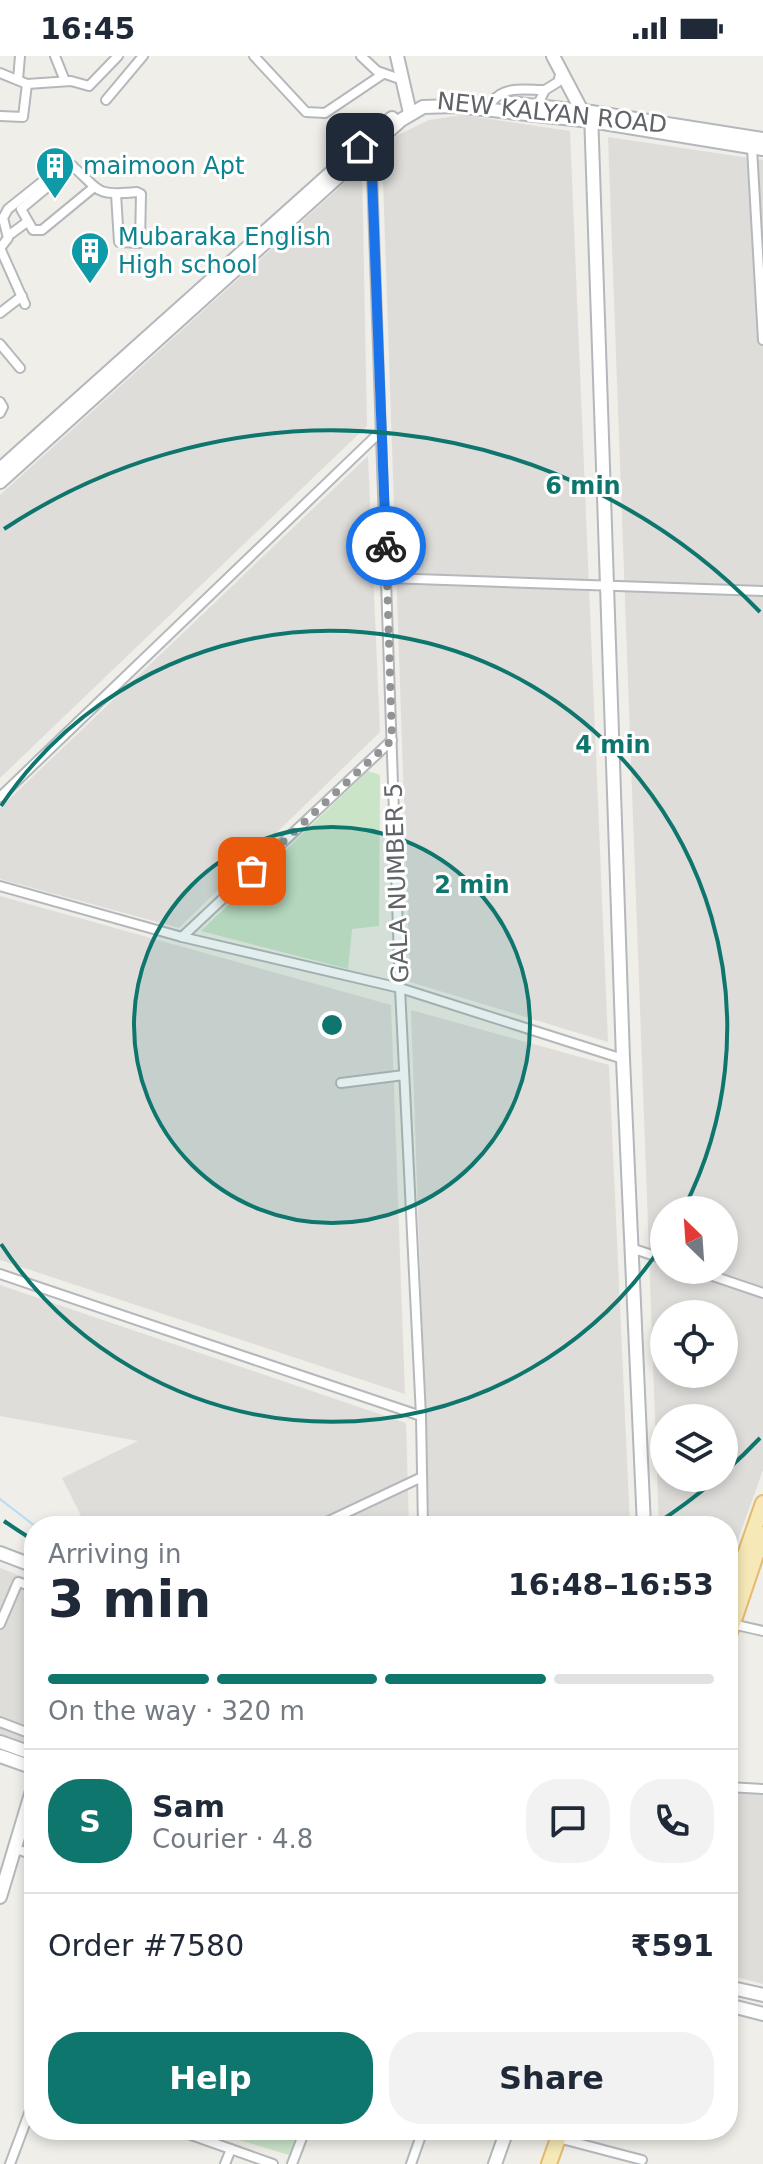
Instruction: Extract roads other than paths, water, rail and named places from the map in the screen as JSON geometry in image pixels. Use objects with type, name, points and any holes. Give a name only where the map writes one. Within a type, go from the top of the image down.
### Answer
[{"type":"main road","points":[[738,1605],[758,1539],[763,1503]]},
{"type":"main road","points":[[738,1582],[758,1539]]},
{"type":"main road","points":[[540,2164],[552,2140]]},
{"type":"main road","points":[[549,2164],[554,2140]]},
{"type":"street","points":[[18,80],[20,56]]},
{"type":"street","points":[[55,56],[65,81]]},
{"type":"street","points":[[0,73],[27,84],[65,81],[91,85],[118,56]]},
{"type":"street","points":[[106,100],[143,56]]},
{"type":"street","points":[[254,56],[306,112],[314,114],[325,113],[383,74]]},
{"type":"street","points":[[361,56],[383,74],[400,79]]},
{"type":"street","points":[[397,56],[409,110]]},
{"type":"street","points":[[553,56],[588,114],[608,587],[623,1059],[644,1516]]},
{"type":"street","points":[[492,102],[510,90],[545,90],[558,82],[561,72]]},
{"type":"street","points":[[0,116],[23,117],[27,84]]},
{"type":"street","points":[[537,106],[545,90]]},
{"type":"street","name":"NEW KALYAN ROAD","points":[[108,377],[409,110],[432,98],[537,106],[557,113]]},
{"type":"street","name":"NEW KALYAN ROAD","points":[[409,110],[445,106],[588,114],[763,139]]},
{"type":"street","name":"NEW KALYAN ROAD","points":[[588,114],[757,148]]},
{"type":"street","points":[[757,148],[763,340]]},
{"type":"street","name":"GALA NUMBER 5","points":[[362,151],[372,174],[400,988],[421,1416],[423,1516]]},
{"type":"street","points":[[8,236],[3,218],[8,209],[62,164],[69,162],[93,188],[116,194],[141,194],[140,243],[119,242],[116,194]]},
{"type":"street","points":[[73,166],[21,209],[27,222],[40,231],[93,188]]},
{"type":"street","points":[[0,313],[23,300],[1,248],[8,236],[27,222]]},
{"type":"street","points":[[0,344],[20,368]]},
{"type":"street","points":[[0,469],[108,377]]},
{"type":"street","points":[[0,482],[108,377]]},
{"type":"street","points":[[0,402],[3,407],[0,413]]},
{"type":"street","points":[[0,797],[380,432]]},
{"type":"street","points":[[387,578],[763,591]]},
{"type":"street","points":[[182,937],[392,740]]},
{"type":"street","points":[[0,886],[182,937],[400,988],[623,1059]]},
{"type":"street","points":[[341,1083],[404,1075]]},
{"type":"street","points":[[631,1248],[650,1254]]},
{"type":"street","points":[[0,1274],[421,1416]]},
{"type":"street","points":[[736,1284],[763,1293]]},
{"type":"street","points":[[339,1516],[422,1477]]},
{"type":"street","points":[[0,1553],[24,1562]]},
{"type":"street","points":[[0,1624],[18,1582],[24,1584]]},
{"type":"street","points":[[738,1631],[763,1631]]},
{"type":"street","points":[[0,1722],[24,1731]]},
{"type":"street","points":[[0,1742],[24,1750]]},
{"type":"street","points":[[0,1756],[24,1764]]},
{"type":"street","points":[[738,1788],[763,1789]]},
{"type":"street","points":[[0,1897],[2,1876],[24,1814]]},
{"type":"street","points":[[13,1848],[24,1852]]},
{"type":"street","points":[[738,1989],[763,1995]]},
{"type":"street","points":[[738,2008],[763,2014]]},
{"type":"street","points":[[10,2164],[24,2127]]},
{"type":"street","points":[[205,2140],[273,2164]]},
{"type":"street","points":[[292,2164],[301,2140]]},
{"type":"street","points":[[411,2164],[419,2140]]},
{"type":"street","points":[[495,2164],[503,2140]]},
{"type":"street","points":[[578,2140],[642,2160]]},
{"type":"street","points":[[225,2164],[231,2149]]},
{"type":"waterway","points":[[0,1499],[24,1518]]},
{"type":"place","name":"maimoon Apt","points":[[55,200]]},
{"type":"place","name":"Mubaraka English High school","points":[[90,285]]}]
